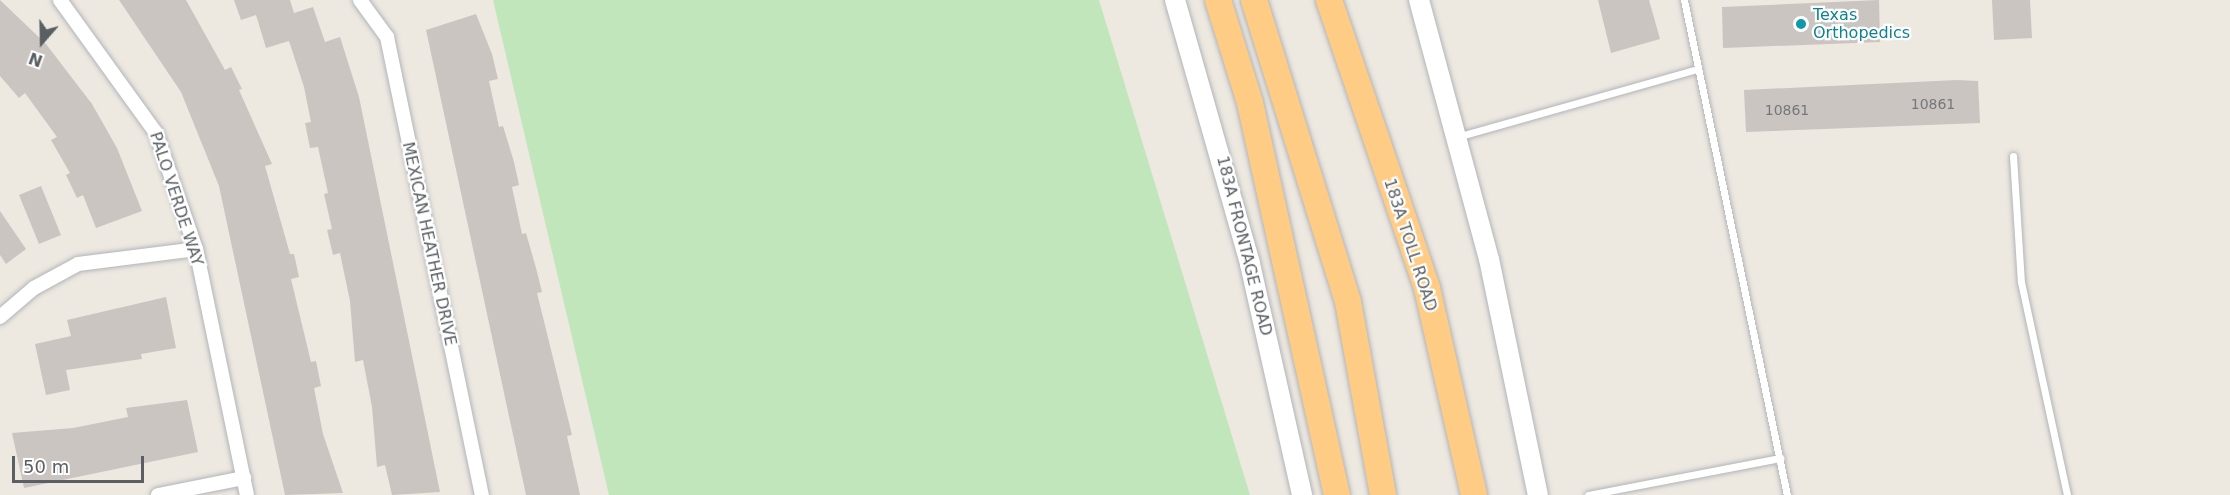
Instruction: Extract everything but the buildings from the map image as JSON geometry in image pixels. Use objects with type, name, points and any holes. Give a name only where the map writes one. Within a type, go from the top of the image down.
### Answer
[{"type":"highway","points":[[1218,0],[1250,103],[1337,495]]},
{"type":"highway","points":[[1254,0],[1348,302],[1383,495]]},
{"type":"highway","name":"183A TOLL ROAD","points":[[1329,0],[1427,288],[1474,495]]},
{"type":"main road","name":"183A FRONTAGE ROAD","points":[[1175,0],[1250,264],[1302,495]]},
{"type":"main road","points":[[1419,0],[1457,137],[1520,394],[1538,495]]},
{"type":"street","name":"PALO VERDE WAY","points":[[60,0],[156,133],[196,249],[247,495]]},
{"type":"street","name":"MEXICAN HEATHER DRIVE","points":[[360,0],[387,37],[482,495]]},
{"type":"street","points":[[0,317],[34,288],[78,264],[196,249]]},
{"type":"street","points":[[158,495],[244,478]]},
{"type":"lane","points":[[1684,0],[1787,495]]},
{"type":"lane","points":[[1457,137],[1697,69]]},
{"type":"lane","points":[[2013,156],[2021,282],[2067,495]]},
{"type":"lane","points":[[1588,495],[1780,458]]},
{"type":"green space","points":[[493,0],[1099,0],[1250,495],[609,495]]},
{"type":"place","name":"Texas Orthopedics","points":[[1801,24]]}]
